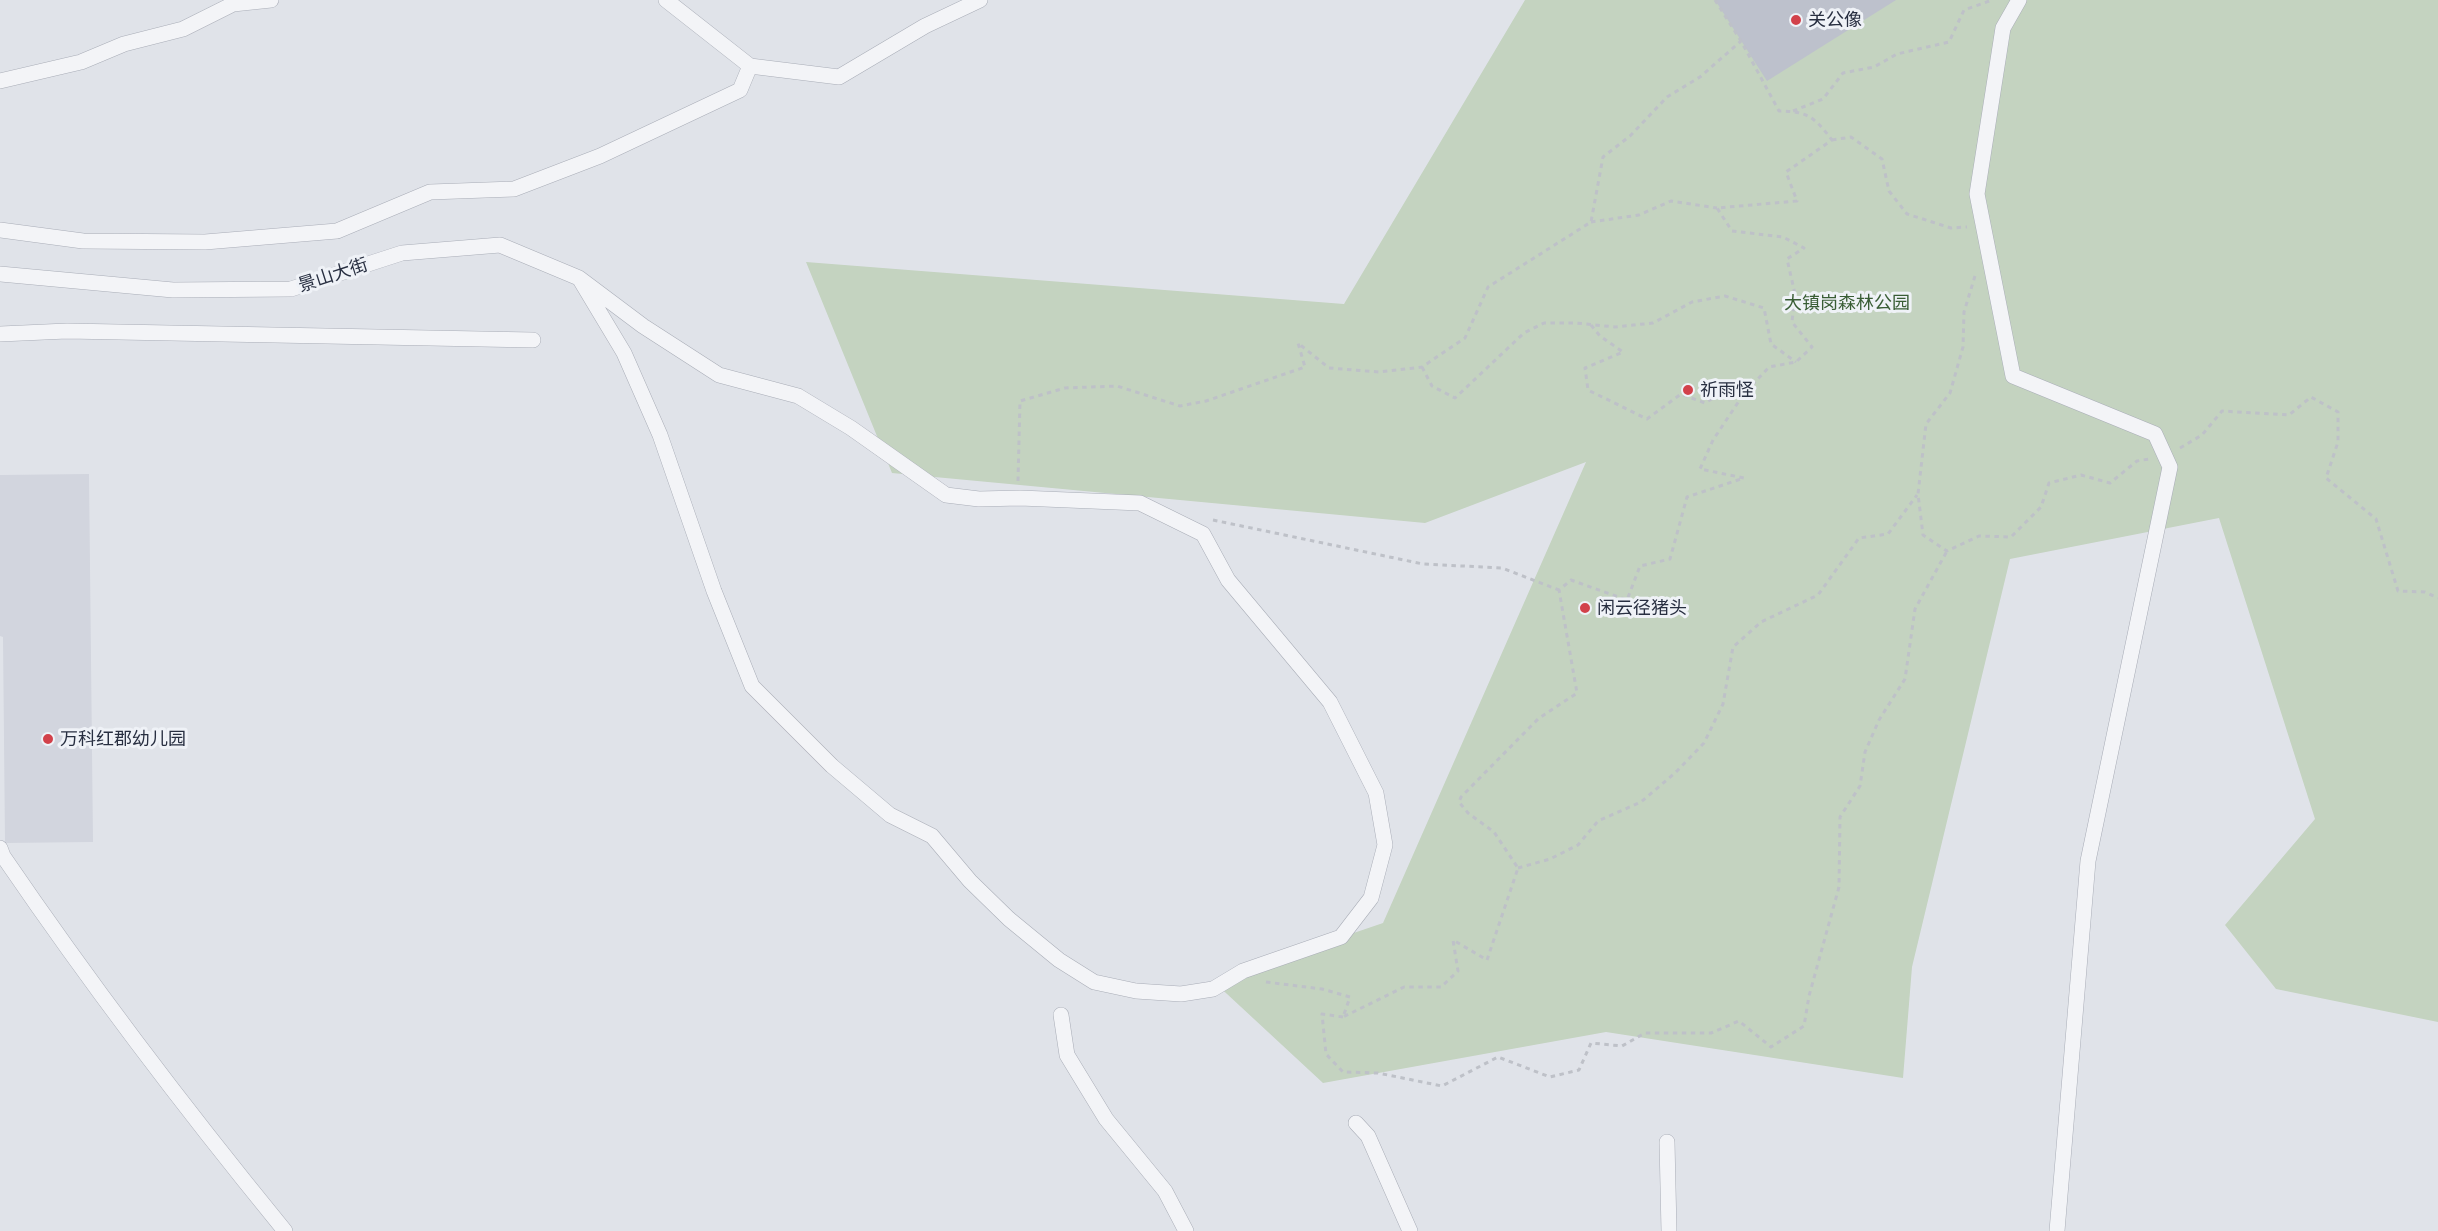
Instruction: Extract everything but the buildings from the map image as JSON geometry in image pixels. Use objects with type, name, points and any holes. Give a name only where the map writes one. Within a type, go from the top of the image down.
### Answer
[{"type":"street","points":[[0,81],[81,62],[124,44],[183,30],[232,2],[271,0]]},
{"type":"street","points":[[666,0],[750,66],[839,77],[925,26],[980,0]]},
{"type":"street","points":[[2019,0],[2003,28],[1977,194],[2013,376],[2155,434],[2170,467],[2088,861],[2057,1231]]},
{"type":"street","points":[[0,230],[83,241],[205,242],[338,231],[430,192],[514,189],[600,156],[740,90],[750,66]]},
{"type":"street","name":"景山大街","points":[[0,274],[173,290],[291,289],[402,253],[500,245],[579,278],[643,326],[719,375],[798,396],[851,428],[946,495],[979,499],[1020,498],[1140,503],[1203,534],[1228,579],[1330,702],[1376,793],[1385,845],[1371,898],[1341,937],[1243,971],[1213,989],[1181,994],[1136,991],[1094,982],[1059,960],[1009,920],[970,881],[932,836],[890,815],[832,766],[752,686],[714,591],[660,435],[624,353],[579,278]]},
{"type":"street","points":[[0,334],[67,331],[533,340]]},
{"type":"street","points":[[0,848],[3,856],[67,950],[285,1231]]},
{"type":"street","points":[[1062,1015],[1067,1055],[1106,1119],[1165,1191],[1186,1231]]},
{"type":"street","points":[[1356,1123],[1368,1136],[1410,1231]]},
{"type":"street","points":[[1667,1142],[1669,1231]]},
{"type":"path","points":[[1715,0],[1741,41],[1760,80],[1779,111],[1793,111],[1815,119],[1832,140]]},
{"type":"path","points":[[1793,111],[1823,99],[1843,73],[1874,67],[1897,54],[1949,42],[1964,10],[1992,0]]},
{"type":"path","points":[[1591,222],[1603,157],[1630,136],[1667,97],[1700,77],[1741,41]]},
{"type":"path","points":[[1017,467],[1020,401],[1065,388],[1117,386],[1180,406],[1206,401],[1305,367],[1298,343],[1329,368],[1379,372],[1422,367],[1465,338],[1488,287],[1591,222],[1639,215],[1671,201],[1717,208],[1797,201],[1786,172],[1832,140],[1851,137],[1882,159],[1889,191],[1907,214],[1951,228],[1983,225]]},
{"type":"path","points":[[1559,590],[1571,580],[1627,600],[1640,566],[1670,559],[1687,497],[1744,478],[1700,470],[1713,440],[1743,395],[1769,368],[1796,362],[1812,347],[1792,322],[1795,294],[1787,260],[1804,248],[1783,237],[1732,231],[1717,208]]},
{"type":"path","points":[[1947,551],[1923,535],[1918,494],[1926,424],[1950,393],[1963,347],[1964,312],[1977,271]]},
{"type":"path","points":[[1422,367],[1432,386],[1455,398],[1524,333],[1544,323],[1615,327],[1653,322],[1692,302],[1725,296],[1764,308],[1772,344],[1796,362]]},
{"type":"path","points":[[1591,324],[1600,336],[1623,352],[1585,368],[1588,390],[1647,419],[1681,394],[1705,403],[1729,387],[1743,395]]},
{"type":"path","points":[[1518,868],[1488,960],[1453,940],[1458,971],[1441,987],[1404,987],[1343,1017],[1322,1014],[1326,1054],[1343,1072],[1378,1073],[1442,1086],[1497,1057],[1550,1077],[1579,1070],[1591,1043],[1622,1046],[1645,1033],[1711,1033],[1738,1022],[1772,1047],[1804,1026],[1809,996],[1839,887],[1840,817],[1860,786],[1865,752],[1879,720],[1905,679],[1915,609],[1947,551],[1979,536],[2011,537],[2041,507],[2049,483],[2081,475],[2110,483],[2137,461],[2165,456],[2202,435],[2223,411],[2289,415],[2311,397],[2338,412],[2338,442],[2326,478],[2376,519],[2398,591],[2425,592],[2438,598]]},
{"type":"path","points":[[1518,868],[1550,860],[1578,845],[1598,821],[1641,802],[1675,773],[1704,743],[1723,704],[1733,646],[1761,622],[1818,595],[1859,538],[1888,534],[1918,494]]},
{"type":"path","points":[[1210,519],[1291,538],[1424,564],[1502,568],[1559,590]]},
{"type":"path","points":[[1518,868],[1494,832],[1468,813],[1459,802],[1461,797],[1538,719],[1577,693],[1559,590]]},
{"type":"path","points":[[1243,971],[1271,984],[1322,990],[1350,997],[1343,1017]]},
{"type":"shaded area","name":"万科红郡幼儿园","points":[[89,474],[93,842],[5,843],[3,637],[0,636],[0,475]]},
{"type":"green space","name":"大镇岗森林公园","points":[[1525,0],[2438,0],[2438,1022],[2276,989],[2225,925],[2315,819],[2219,518],[2010,559],[1912,967],[1903,1078],[1606,1032],[1323,1083],[1213,981],[1383,923],[1586,462],[1425,523],[892,473],[806,262],[1344,304]]},
{"type":"place","name":"关公像","points":[[1796,20]]},
{"type":"place","name":"祈雨怪","points":[[1688,390]]},
{"type":"place","name":"闲云径猪头","points":[[1585,608]]},
{"type":"place","name":"万科红郡幼儿园","points":[[48,739]]}]
